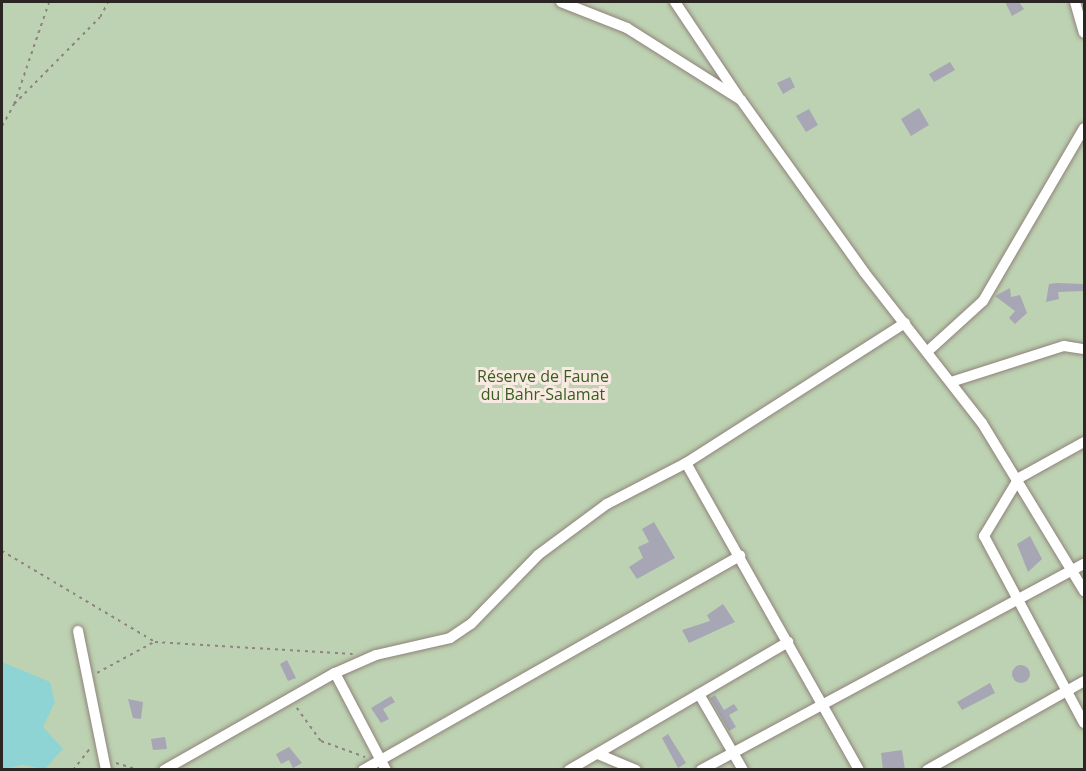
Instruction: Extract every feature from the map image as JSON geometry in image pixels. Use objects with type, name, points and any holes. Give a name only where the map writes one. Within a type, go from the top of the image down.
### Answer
[{"type":"street","points":[[561,2],[627,28],[741,100]]},
{"type":"street","points":[[675,2],[741,100],[951,382],[1019,478],[1084,591]]},
{"type":"street","points":[[1075,2],[1084,33]]},
{"type":"street","points":[[928,351],[982,301],[1084,128]]},
{"type":"street","points":[[164,770],[290,695],[335,673],[376,655],[450,638],[471,624],[538,555],[607,504],[686,463],[905,323]]},
{"type":"street","points":[[951,382],[1064,346],[1084,349]]},
{"type":"street","points":[[1084,442],[1019,478],[984,536],[1016,600],[1084,723]]},
{"type":"street","points":[[686,463],[859,770]]},
{"type":"street","points":[[363,770],[740,556]]},
{"type":"street","points":[[701,770],[1084,564]]},
{"type":"street","points":[[78,630],[105,765]]},
{"type":"street","points":[[569,770],[788,642]]},
{"type":"street","points":[[335,673],[386,770]]},
{"type":"street","points":[[927,770],[1084,681]]},
{"type":"street","points":[[699,694],[743,770]]},
{"type":"street","points":[[598,754],[636,770]]},
{"type":"path","points":[[2,126],[14,104],[49,2]]},
{"type":"path","points":[[14,104],[100,17],[108,2]]},
{"type":"path","points":[[2,551],[155,642],[376,655]]},
{"type":"path","points":[[89,677],[155,642]]},
{"type":"path","points":[[290,695],[321,741],[380,759]]},
{"type":"path","points":[[73,770],[99,737]]},
{"type":"path","points":[[105,765],[140,770]]},
{"type":"green space","name":"Réserve de Faune du Bahr-Salamat","points":[[2,2],[1084,2],[1084,769],[2,769]]},
{"type":"water","points":[[2,662],[50,682],[55,702],[43,727],[63,749],[45,769],[23,765],[2,769]]},
{"type":"building","points":[[1005,2],[1019,2],[1024,9],[1012,16]]},
{"type":"building","points":[[950,62],[955,70],[934,82],[929,74]]},
{"type":"building","points":[[790,77],[795,87],[783,94],[777,83]]},
{"type":"building","points":[[919,108],[929,125],[911,136],[901,119]]},
{"type":"building","points":[[809,109],[818,125],[806,132],[796,116]]},
{"type":"building","points":[[1049,284],[1084,284],[1084,291],[1058,292],[1059,299],[1046,302]]},
{"type":"building","points":[[1010,288],[1011,297],[1020,295],[1027,313],[1015,324],[1009,318],[1015,311],[995,296]]},
{"type":"building","points":[[654,522],[675,558],[637,579],[629,567],[643,558],[638,547],[649,542],[642,529]]},
{"type":"building","points":[[1030,536],[1042,559],[1028,572],[1017,544]]},
{"type":"building","points":[[723,604],[735,622],[689,643],[682,630],[710,621],[707,615]]},
{"type":"building","points":[[287,660],[296,678],[288,681],[280,664]]},
{"type":"building","points":[[1021,665],[1027,668],[1030,674],[1027,680],[1021,683],[1015,680],[1012,674],[1015,668]]},
{"type":"building","points":[[990,683],[995,693],[962,710],[957,702]]},
{"type":"building","points":[[715,695],[724,710],[734,704],[738,710],[729,715],[736,727],[729,731],[710,698]]},
{"type":"building","points":[[391,696],[395,702],[383,709],[389,719],[381,723],[371,708]]},
{"type":"building","points":[[128,699],[143,702],[141,719],[133,718]]},
{"type":"building","points":[[668,734],[686,763],[678,768],[662,738]]},
{"type":"building","points":[[165,737],[167,749],[153,750],[151,739]]},
{"type":"building","points":[[289,747],[302,763],[293,768],[289,760],[281,764],[276,754]]},
{"type":"building","points":[[902,750],[905,770],[883,770],[881,753]]}]
